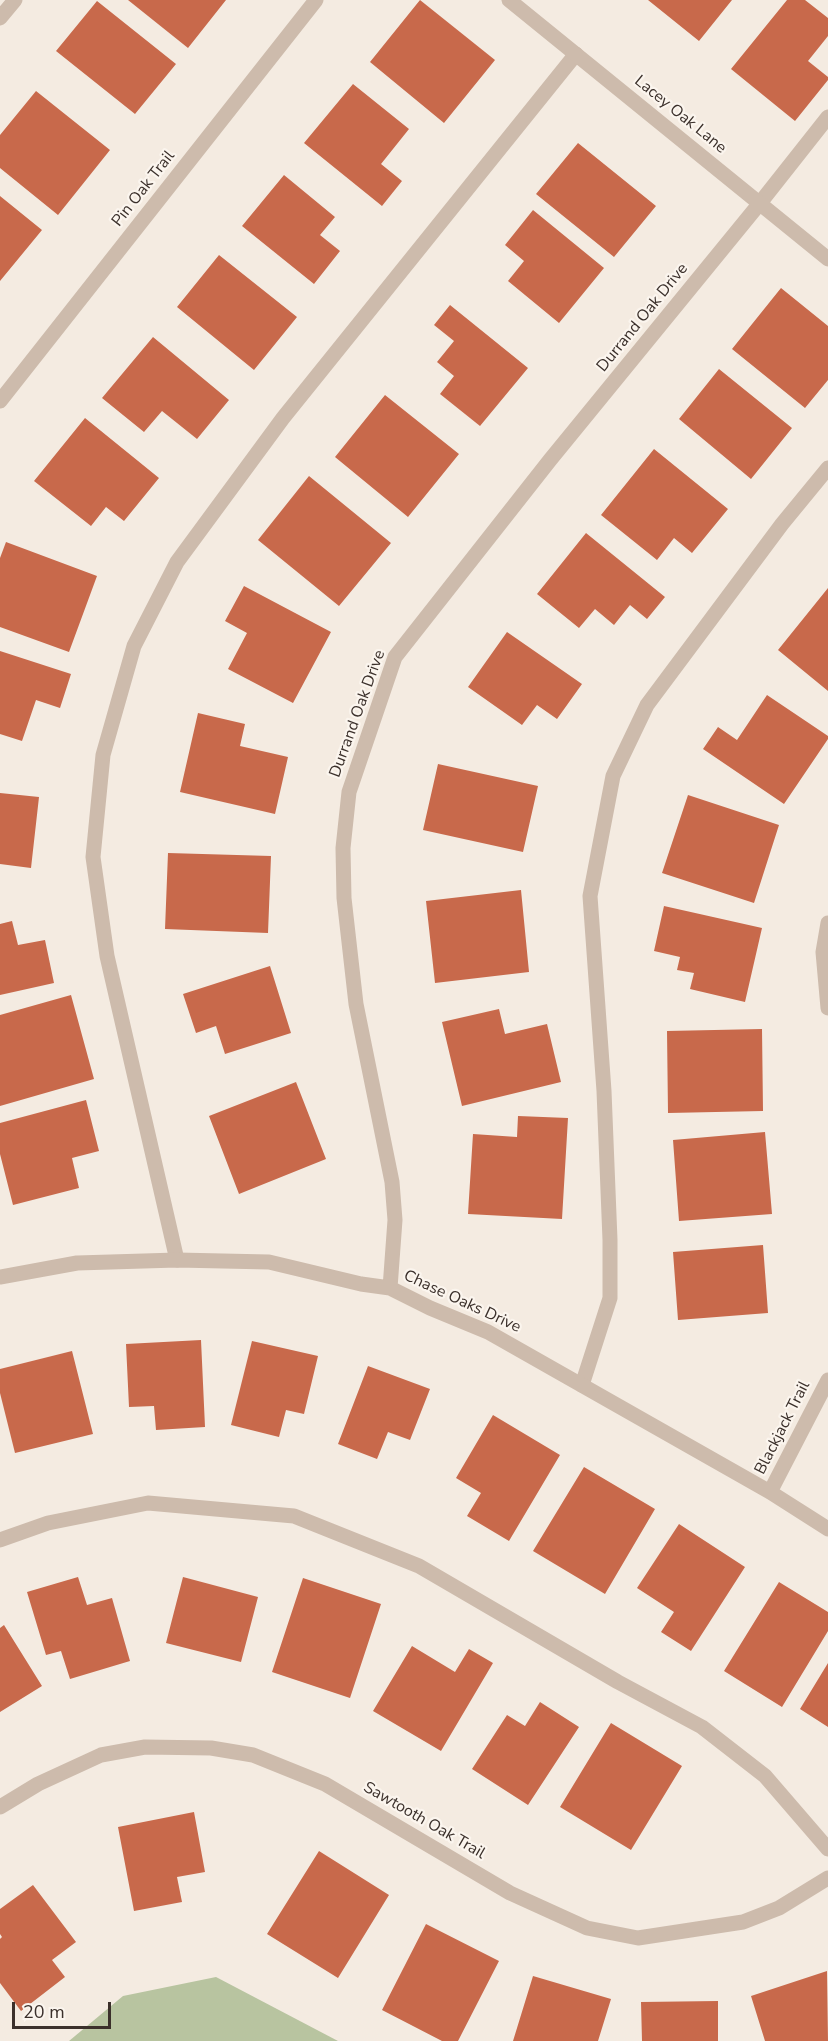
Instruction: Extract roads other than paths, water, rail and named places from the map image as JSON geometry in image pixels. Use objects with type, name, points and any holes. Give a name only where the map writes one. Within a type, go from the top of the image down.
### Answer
[{"type":"street","points":[[0,18],[15,0]]},
{"type":"street","name":"Pin Oak Trail","points":[[0,401],[316,0]]},
{"type":"street","name":"Lacey Oak Lane","points":[[508,0],[828,259]]},
{"type":"street","points":[[177,1260],[107,956],[93,857],[104,755],[134,646],[177,562],[283,418],[576,54]]},
{"type":"street","name":"Durrand Oak Drive","points":[[390,1288],[395,1220],[392,1182],[356,1004],[344,898],[343,848],[349,792],[395,657],[550,460],[828,117]]},
{"type":"street","points":[[582,1385],[610,1298],[604,1103],[591,896],[613,776],[647,705],[782,524],[828,468]]},
{"type":"street","points":[[828,923],[823,952],[828,1008]]},
{"type":"street","name":"Chase Oaks Drive","points":[[0,1277],[77,1263],[177,1260],[269,1262],[361,1284],[390,1288],[430,1308],[488,1332],[770,1492],[828,1529]]},
{"type":"street","name":"Blackjack Trail","points":[[770,1492],[828,1380]]},
{"type":"street","points":[[0,1540],[48,1523],[148,1503],[294,1516],[419,1566],[618,1682],[702,1727],[765,1776],[828,1849]]},
{"type":"street","name":"Sawtooth Oak Trail","points":[[0,1807],[38,1784],[101,1755],[145,1747],[211,1748],[253,1755],[325,1784],[510,1893],[587,1928],[638,1938],[743,1922],[779,1908],[828,1878]]}]
